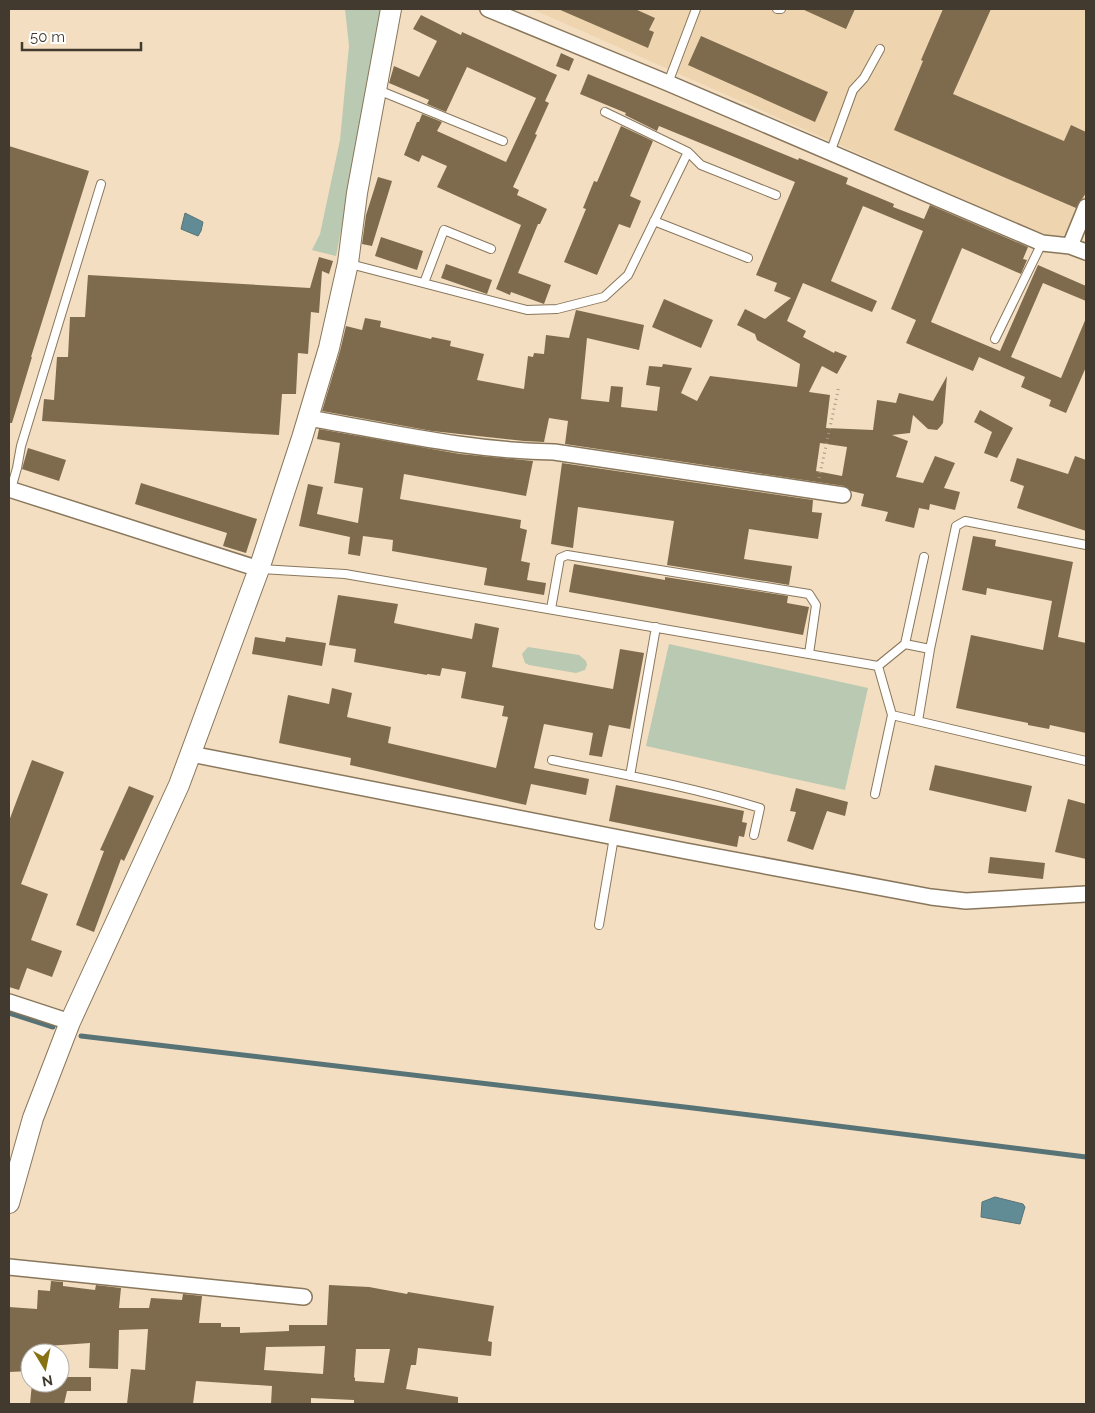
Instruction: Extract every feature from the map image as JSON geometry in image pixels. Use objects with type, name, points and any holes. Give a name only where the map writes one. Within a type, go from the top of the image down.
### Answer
[{"type":"street","points":[[9,1203],[33,1118],[70,1022],[180,785],[259,569],[308,418],[329,348],[348,263],[357,193],[391,9]]},
{"type":"street","points":[[488,9],[668,83],[1042,243],[1070,246],[1086,252]]},
{"type":"street","points":[[1070,246],[1086,207]]},
{"type":"street","points":[[308,418],[460,445],[515,451],[554,452],[843,494]]},
{"type":"street","points":[[10,489],[259,569]]},
{"type":"street","points":[[191,754],[931,897],[966,901],[1086,894]]},
{"type":"street","points":[[9,1002],[70,1022]]},
{"type":"street","points":[[9,1267],[304,1297]]},
{"type":"lane","points":[[668,83],[696,9]]},
{"type":"lane","points":[[830,152],[853,90],[864,78],[880,49]]},
{"type":"lane","points":[[376,90],[503,141]]},
{"type":"lane","points":[[605,112],[688,152],[701,165],[776,195]]},
{"type":"lane","points":[[348,263],[527,310],[557,309],[604,297],[628,275],[688,152]]},
{"type":"lane","points":[[10,489],[17,468],[21,446],[101,184]]},
{"type":"lane","points":[[654,221],[748,258]]},
{"type":"lane","points":[[424,283],[444,230],[491,249]]},
{"type":"lane","points":[[995,339],[1042,243]]},
{"type":"lane","points":[[918,721],[930,649],[956,526],[965,521],[1086,545]]},
{"type":"lane","points":[[551,609],[560,558],[567,555],[809,594],[816,605],[809,654]]},
{"type":"lane","points":[[259,569],[345,574],[878,666],[905,644],[924,557]]},
{"type":"lane","points":[[630,776],[656,628]]},
{"type":"lane","points":[[905,644],[930,649]]},
{"type":"lane","points":[[876,794],[892,715],[878,666]]},
{"type":"lane","points":[[892,715],[1086,761]]},
{"type":"lane","points":[[552,760],[735,800],[760,808],[754,835]]},
{"type":"lane","points":[[599,925],[614,837]]},
{"type":"path","points":[[816,491],[839,386]]},
{"type":"shaded area","points":[[532,9],[1086,9],[1086,198],[1074,229],[1062,236],[1048,237]]},
{"type":"green space","points":[[345,9],[384,9],[336,256],[312,250],[320,234],[340,140],[349,46]]},
{"type":"green space","points":[[669,644],[868,688],[845,790],[646,746]]},
{"type":"green space","points":[[528,647],[579,655],[586,661],[587,665],[585,670],[576,673],[529,665],[525,663],[522,654]]},
{"type":"water","points":[[185,213],[203,222],[198,236],[181,229]]},
{"type":"water","points":[[995,1197],[1023,1204],[1025,1207],[1020,1224],[981,1217],[982,1202]]},
{"type":"building","points":[[558,9],[635,9],[655,18],[649,30],[654,32],[648,48]]},
{"type":"building","points":[[802,9],[855,9],[846,29]]},
{"type":"building","points":[[943,9],[991,9],[953,94],[1064,141],[1071,125],[1086,132],[1086,193],[1076,208],[894,130]]},
{"type":"building","points":[[421,15],[461,35],[462,32],[557,75],[545,101],[549,103],[535,134],[537,135],[513,187],[519,190],[517,195],[547,209],[540,224],[538,224],[518,273],[551,285],[544,304],[511,292],[510,295],[496,289],[521,225],[437,187],[447,166],[422,155],[419,162],[404,155],[422,114],[442,122],[437,131],[506,162],[536,98],[467,67],[446,112],[427,104],[429,100],[389,83],[394,66],[419,77],[437,41],[413,29]]},
{"type":"building","points":[[701,36],[828,92],[815,122],[688,65]]},
{"type":"building","points":[[561,53],[574,59],[569,71],[556,66]]},
{"type":"building","points":[[588,74],[798,160],[799,158],[848,178],[846,184],[894,204],[893,207],[924,219],[930,205],[1028,247],[1023,259],[1027,260],[1021,274],[962,248],[931,322],[1000,351],[1038,265],[1086,286],[1086,301],[1043,283],[1011,357],[1061,378],[1086,318],[1086,367],[1066,413],[1049,406],[1051,400],[1021,387],[1025,377],[979,357],[973,371],[906,343],[916,320],[891,309],[923,231],[863,206],[831,281],[877,301],[872,312],[803,283],[787,321],[806,331],[803,337],[834,353],[835,351],[847,356],[837,374],[822,366],[809,392],[830,395],[826,428],[873,430],[877,400],[896,403],[899,393],[933,401],[947,376],[943,423],[940,427],[937,430],[928,429],[913,415],[910,433],[892,435],[908,441],[896,477],[923,483],[935,456],[955,463],[944,488],[960,492],[955,510],[930,504],[929,510],[919,508],[914,528],[885,521],[888,512],[861,506],[864,494],[851,491],[844,486],[565,444],[568,421],[549,418],[544,442],[432,431],[322,411],[346,326],[362,330],[365,318],[381,321],[380,327],[431,339],[432,337],[451,341],[450,346],[484,354],[477,380],[524,389],[528,356],[533,357],[534,353],[544,354],[546,335],[569,338],[576,310],[644,325],[639,350],[587,338],[581,399],[609,402],[611,386],[623,387],[621,407],[657,411],[660,387],[646,385],[649,366],[662,367],[663,364],[692,368],[681,393],[697,401],[710,376],[797,387],[800,364],[757,340],[755,334],[737,325],[745,309],[765,319],[791,298],[774,291],[777,283],[756,275],[795,182],[659,126],[657,131],[625,115],[626,113],[580,94]],"holes":[[[820,443],[847,447],[842,476],[816,471]]]},
{"type":"building","points":[[621,126],[653,141],[630,196],[641,201],[630,228],[619,224],[597,275],[564,262],[586,209],[583,208],[594,181],[597,182]]},
{"type":"building","points":[[9,146],[89,171],[12,423],[9,423]]},
{"type":"building","points":[[378,177],[392,181],[372,246],[362,244],[366,215]]},
{"type":"building","points":[[381,237],[423,251],[417,270],[375,256]]},
{"type":"building","points":[[319,257],[333,261],[329,274],[322,271],[319,313],[311,312],[308,354],[298,353],[296,394],[282,394],[279,435],[42,421],[44,399],[54,400],[57,357],[68,357],[70,317],[85,317],[88,275],[310,288]]},
{"type":"building","points":[[446,264],[492,280],[487,294],[441,278]]},
{"type":"building","points":[[664,299],[713,320],[701,348],[652,327]]},
{"type":"building","points":[[980,410],[1013,428],[997,458],[984,453],[992,432],[974,422]]},
{"type":"building","points":[[319,429],[460,454],[533,461],[526,496],[404,474],[400,499],[521,520],[520,528],[527,530],[521,561],[530,563],[527,580],[546,583],[544,595],[484,585],[487,568],[392,551],[393,540],[363,536],[360,556],[348,554],[350,537],[299,526],[308,484],[323,487],[317,514],[358,523],[363,488],[334,483],[340,443],[317,439]]},
{"type":"building","points":[[28,448],[66,460],[59,481],[22,469]]},
{"type":"building","points":[[1075,456],[1086,460],[1086,531],[1017,508],[1024,486],[1010,481],[1017,458],[1068,474]]},
{"type":"building","points":[[562,463],[813,500],[812,512],[822,513],[818,539],[749,529],[744,559],[792,566],[789,585],[667,565],[674,521],[578,507],[573,548],[551,544]]},
{"type":"building","points":[[141,483],[257,519],[246,553],[223,546],[227,533],[135,504]]},
{"type":"building","points":[[973,536],[996,540],[995,546],[1073,562],[1058,637],[1086,643],[1086,733],[1050,725],[1049,729],[1028,725],[1028,723],[956,708],[971,635],[1043,650],[1052,601],[987,588],[986,595],[962,590]]},
{"type":"building","points":[[574,564],[665,580],[665,577],[788,596],[787,603],[809,607],[803,635],[569,592]]},
{"type":"building","points":[[338,595],[398,604],[394,623],[472,639],[475,623],[499,628],[492,667],[613,689],[620,649],[644,653],[630,729],[609,725],[602,757],[589,755],[593,733],[544,724],[534,768],[589,779],[586,795],[531,784],[526,805],[350,765],[351,758],[279,743],[288,695],[329,704],[332,688],[352,693],[347,717],[391,727],[388,743],[496,768],[508,717],[502,716],[504,706],[461,698],[466,672],[442,668],[440,676],[427,675],[354,662],[356,649],[329,645]]},
{"type":"building","points":[[255,637],[285,642],[286,637],[326,643],[322,666],[252,654]]},
{"type":"building","points":[[32,760],[64,772],[21,884],[48,894],[31,940],[62,951],[52,977],[27,968],[19,990],[9,987],[9,821]]},
{"type":"building","points":[[935,765],[1032,786],[1026,812],[929,790]]},
{"type":"building","points":[[616,785],[744,811],[742,822],[747,823],[744,837],[739,836],[737,847],[609,821]]},
{"type":"building","points":[[129,786],[154,796],[124,861],[121,859],[94,932],[76,925],[104,851],[100,850]]},
{"type":"building","points":[[796,788],[848,802],[845,816],[827,811],[813,850],[787,841],[796,812],[790,811]]},
{"type":"building","points":[[1068,799],[1086,804],[1086,859],[1055,852]]},
{"type":"building","points":[[990,857],[1045,863],[1043,879],[988,873]]},
{"type":"building","points":[[51,1281],[63,1282],[63,1286],[95,1290],[96,1285],[121,1288],[119,1308],[149,1308],[151,1298],[182,1300],[183,1294],[202,1296],[199,1323],[221,1323],[221,1327],[240,1327],[240,1333],[289,1331],[289,1325],[327,1325],[329,1285],[369,1287],[407,1294],[408,1292],[494,1306],[488,1341],[492,1342],[491,1356],[418,1348],[416,1365],[411,1365],[406,1389],[458,1397],[458,1404],[354,1404],[354,1400],[311,1398],[311,1404],[271,1404],[272,1386],[196,1381],[193,1404],[127,1404],[131,1369],[145,1370],[148,1329],[119,1330],[118,1369],[89,1368],[90,1343],[20,1343],[20,1371],[9,1372],[9,1307],[37,1309],[38,1290],[50,1291]],"holes":[[[325,1346],[323,1374],[264,1370],[266,1347]],[[356,1349],[390,1349],[384,1383],[355,1381]]]},
{"type":"building","points":[[70,1377],[91,1377],[91,1391],[70,1391]]},
{"type":"building","points":[[31,1393],[67,1393],[64,1404],[30,1404]]},
{"type":"waterway","points":[[9,1013],[53,1027]]},
{"type":"waterway","points":[[81,1036],[693,1108],[1086,1157]]}]
